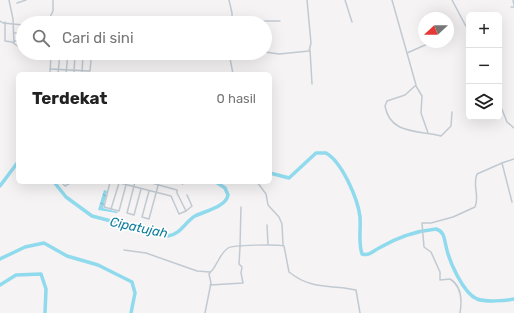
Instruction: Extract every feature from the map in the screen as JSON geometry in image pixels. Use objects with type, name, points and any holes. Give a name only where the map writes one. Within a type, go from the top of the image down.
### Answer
[{"type":"street","points":[[5,22],[5,41],[14,42],[14,24],[9,0]]},
{"type":"street","points":[[17,3],[26,0]]},
{"type":"street","points":[[50,16],[53,11],[53,0]]},
{"type":"street","points":[[229,0],[231,16]]},
{"type":"street","points":[[307,0],[312,84]]},
{"type":"street","points":[[345,0],[352,22]]},
{"type":"street","points":[[392,0],[416,85],[422,96],[421,113],[428,134]]},
{"type":"street","points":[[452,0],[466,26]]},
{"type":"street","points":[[511,7],[514,6],[513,0]]},
{"type":"street","points":[[0,21],[14,24]]},
{"type":"street","points":[[272,21],[280,21]]},
{"type":"street","points":[[407,53],[418,48]]},
{"type":"street","points":[[272,53],[307,52],[310,50]]},
{"type":"street","points":[[51,60],[50,69],[90,71],[91,60]]},
{"type":"street","points":[[58,72],[60,60]]},
{"type":"street","points":[[66,70],[67,60]]},
{"type":"street","points":[[74,70],[75,60]]},
{"type":"street","points":[[82,70],[83,60]]},
{"type":"street","points":[[230,60],[233,72]]},
{"type":"street","points":[[416,85],[405,95],[388,101],[385,108],[392,121],[401,129],[442,136],[451,124],[452,112]]},
{"type":"street","points":[[502,110],[507,122],[514,128]]},
{"type":"street","points":[[460,313],[461,297],[457,286],[450,279],[440,280],[439,269],[431,252],[424,248],[422,241],[423,222],[431,223],[453,217],[475,206],[477,203],[474,186],[477,174],[514,159]]},
{"type":"street","points":[[502,164],[512,202]]},
{"type":"street","points":[[110,184],[104,207],[119,211],[126,185]]},
{"type":"street","points":[[111,209],[117,184]]},
{"type":"street","points":[[123,184],[171,196],[180,214],[192,206],[187,195]]},
{"type":"street","points":[[135,184],[126,213],[134,215],[141,189]]},
{"type":"street","points":[[149,191],[142,217],[149,219],[158,184]]},
{"type":"street","points":[[161,184],[177,190],[186,211]]},
{"type":"street","points":[[258,184],[266,194],[268,205],[279,217],[282,224],[283,245],[290,273],[314,286],[356,290],[360,313]]},
{"type":"street","points":[[210,285],[243,283],[241,273],[242,267],[239,264],[241,207]]},
{"type":"street","points":[[267,225],[268,244]]},
{"type":"street","points":[[124,250],[154,255],[197,272],[210,272],[228,248],[268,244],[283,245]]},
{"type":"street","points":[[205,313],[210,285],[210,272]]},
{"type":"water","points":[[104,190],[107,191],[103,208],[118,212],[117,213],[98,210]]},
{"type":"waterway","name":"Cipatujah","points":[[272,174],[289,178],[316,153],[326,153],[338,164],[353,191],[359,209],[362,254],[369,254],[399,238],[421,231],[436,229],[443,234],[453,268],[462,284],[472,296],[485,301],[514,299]]},
{"type":"waterway","name":"Cipatujah","points":[[0,186],[16,165]]},
{"type":"waterway","name":"Cipatujah","points":[[56,184],[66,197],[92,216],[168,236],[176,233],[195,216],[223,203],[228,195],[225,188],[219,184]]},
{"type":"waterway","name":"Cipatujah","points":[[0,259],[25,247],[44,243],[67,256],[98,265],[132,282],[135,293],[131,313]]},
{"type":"waterway","name":"Cipatujah","points":[[0,285],[16,275],[41,274],[46,289],[45,313]]}]
